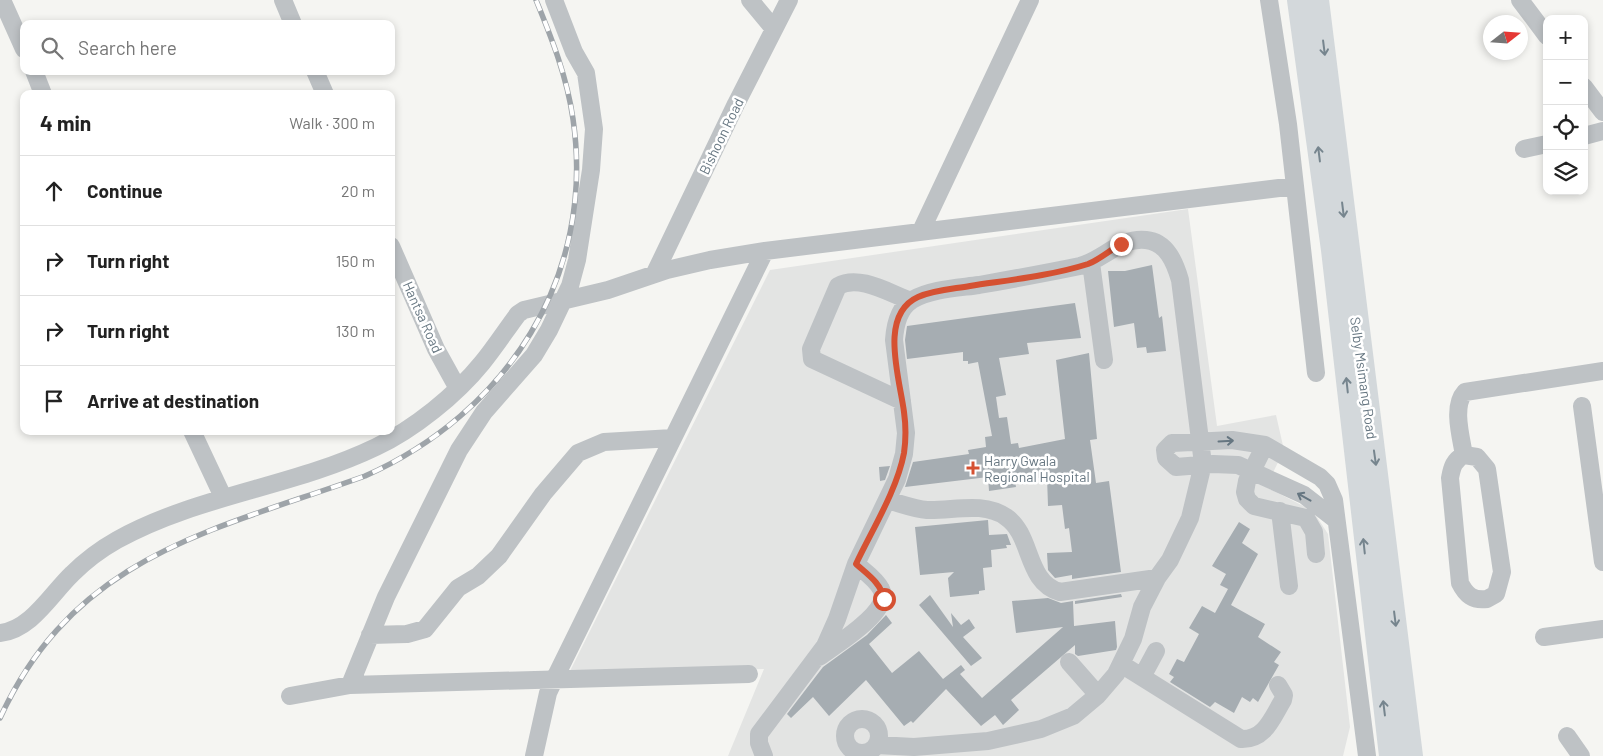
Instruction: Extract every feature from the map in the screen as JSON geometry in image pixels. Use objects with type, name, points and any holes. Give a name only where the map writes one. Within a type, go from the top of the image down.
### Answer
[{"type":"main road","name":"Selby Msimang Road","points":[[1298,0],[1332,250],[1390,756]]},
{"type":"main road","name":"Selby Msimang Road","points":[[1318,0],[1412,756]]},
{"type":"street","points":[[2,0],[20,40]]},
{"type":"street","points":[[283,0],[291,20]]},
{"type":"street","points":[[350,685],[386,597],[422,521],[469,432],[534,356],[564,301],[577,260],[591,170],[594,129],[586,73],[574,52],[554,0]]},
{"type":"street","points":[[750,0],[774,30]]},
{"type":"street","name":"Bishoon Road","points":[[655,273],[789,0]]},
{"type":"street","points":[[921,231],[1030,0]]},
{"type":"street","points":[[1269,0],[1295,186],[1316,373]]},
{"type":"street","points":[[1520,0],[1543,31]]},
{"type":"street","points":[[36,75],[42,90]]},
{"type":"street","points":[[316,75],[323,90]]},
{"type":"street","points":[[1588,92],[1603,112]]},
{"type":"street","points":[[1588,135],[1603,131]]},
{"type":"street","points":[[1524,149],[1543,145]]},
{"type":"street","points":[[0,633],[9,632],[28,620],[72,574],[115,541],[154,522],[223,497],[317,471],[378,446],[420,419],[458,387],[483,362],[518,314],[534,306],[608,290],[655,273],[710,260],[765,251],[1295,186]]},
{"type":"street","points":[[764,756],[759,743],[759,734],[825,646],[837,620],[856,564],[897,479],[904,454],[906,433],[894,340],[895,325],[903,309],[911,301],[933,292],[1042,274],[1091,263],[1121,244],[1147,240],[1168,252],[1175,264],[1180,280],[1203,464],[1190,518],[1170,560],[1157,578],[1142,607],[1133,639],[1116,674],[1098,696],[1073,716],[1041,729],[988,741],[914,751],[877,745]]},
{"type":"street","points":[[534,756],[548,693],[765,251]]},
{"type":"street","name":"Hantsa Road","points":[[395,255],[436,349],[458,387]]},
{"type":"street","points":[[1091,263],[1104,360]]},
{"type":"street","points":[[902,401],[812,359],[811,348],[838,286],[843,283],[855,281],[911,301]]},
{"type":"street","points":[[1464,455],[1459,412],[1461,397],[1466,392],[1603,371]]},
{"type":"street","points":[[1582,406],[1603,562]]},
{"type":"street","points":[[194,435],[223,497]]},
{"type":"street","points":[[370,635],[400,635],[425,629],[458,588],[478,576],[499,556],[543,494],[578,453],[604,442],[673,438]]},
{"type":"street","points":[[1336,520],[1304,495],[1252,471],[1229,464],[1176,467],[1165,454],[1166,446],[1172,443],[1232,440],[1265,445],[1308,469],[1327,484],[1334,500],[1367,756]]},
{"type":"street","points":[[1265,445],[1245,486],[1245,492],[1250,504],[1306,518],[1314,532],[1316,554]]},
{"type":"street","points":[[1464,455],[1477,457],[1487,469],[1502,572],[1496,594],[1488,599],[1472,598],[1464,592],[1460,583],[1450,478],[1452,468],[1457,459],[1464,455]]},
{"type":"street","points":[[887,500],[926,510],[983,508],[998,512],[1008,518],[1018,532],[1040,580],[1048,589],[1060,592],[1157,578]]},
{"type":"street","points":[[1280,511],[1289,586]]},
{"type":"street","points":[[816,659],[844,641],[881,607],[884,599],[882,590],[856,564]]},
{"type":"street","points":[[1544,637],[1603,628]]},
{"type":"street","points":[[1142,677],[1156,651]]},
{"type":"street","points":[[1069,662],[1098,696]]},
{"type":"street","points":[[1121,664],[1241,739],[1256,737],[1263,732],[1283,700],[1284,695],[1278,685]]},
{"type":"street","points":[[290,696],[350,685],[749,674]]},
{"type":"street","points":[[1567,736],[1581,756]]},
{"type":"shaded area","name":"Harry Gwala Regional Hospital","points":[[1188,209],[1217,426],[1276,415],[1284,450],[1266,487],[1313,511],[1328,534],[1350,727],[1343,756],[728,756],[764,669],[569,673],[770,270]]},
{"type":"building","points":[[1152,265],[1159,318],[1162,316],[1166,351],[1147,353],[1146,347],[1137,348],[1134,323],[1114,327],[1108,271],[1125,271]]},
{"type":"building","points":[[1075,303],[1081,338],[1027,343],[1029,354],[999,358],[1006,395],[996,397],[999,418],[1007,417],[1011,444],[1018,443],[1019,448],[1065,439],[1056,360],[1089,353],[1097,439],[1090,440],[1096,483],[1109,481],[1121,572],[1072,579],[1072,575],[1055,578],[1048,570],[1047,553],[1072,552],[1069,528],[1065,529],[1062,505],[1048,506],[1047,477],[1015,481],[1016,487],[989,491],[988,477],[905,487],[913,462],[969,454],[968,450],[986,447],[985,437],[992,436],[978,362],[968,364],[968,361],[963,361],[963,352],[907,359],[905,340],[907,326]]},
{"type":"building","points":[[890,466],[885,480],[880,481],[879,467]]},
{"type":"building","points":[[988,520],[989,535],[1007,534],[1011,545],[1006,545],[1007,548],[991,550],[992,567],[983,568],[985,590],[979,591],[979,594],[950,597],[948,578],[954,572],[920,575],[915,527]]},
{"type":"building","points":[[1239,522],[1250,529],[1242,543],[1258,554],[1231,605],[1265,624],[1258,637],[1281,652],[1274,662],[1279,665],[1258,702],[1253,698],[1250,702],[1242,697],[1234,713],[1215,702],[1210,707],[1170,682],[1174,677],[1169,674],[1177,659],[1184,662],[1199,634],[1189,628],[1202,606],[1215,613],[1228,589],[1220,585],[1226,574],[1212,566]]},
{"type":"building","points":[[1121,594],[1122,597],[1075,604],[1075,601]]},
{"type":"building","points":[[930,595],[953,627],[951,613],[961,625],[969,619],[975,628],[963,637],[982,658],[971,666],[919,605]]},
{"type":"building","points":[[1048,598],[1061,603],[1073,601],[1074,626],[1115,621],[1116,650],[1078,656],[1075,654],[1075,645],[1011,700],[1019,710],[1003,725],[995,715],[981,726],[946,689],[913,723],[911,721],[904,726],[866,680],[829,716],[813,697],[791,718],[787,714],[823,667],[867,635],[886,615],[892,623],[869,644],[892,673],[919,651],[943,679],[961,665],[965,670],[960,674],[982,698],[1063,627],[1016,633],[1012,601]]},
{"type":"railway","points":[[0,718],[31,663],[67,619],[108,584],[153,556],[202,534],[365,476],[416,449],[461,416],[499,377],[531,333],[555,284],[570,232],[576,177],[573,119],[567,88],[536,0]]},
{"type":"place","name":"Harry Gwala Regional Hospital","points":[[973,468]]},
{"type":"route","points":[[884,599],[882,590],[856,564],[897,479],[904,454],[906,433],[894,340],[895,325],[903,309],[911,301],[933,292],[1042,274],[1091,263],[1121,244]]}]
